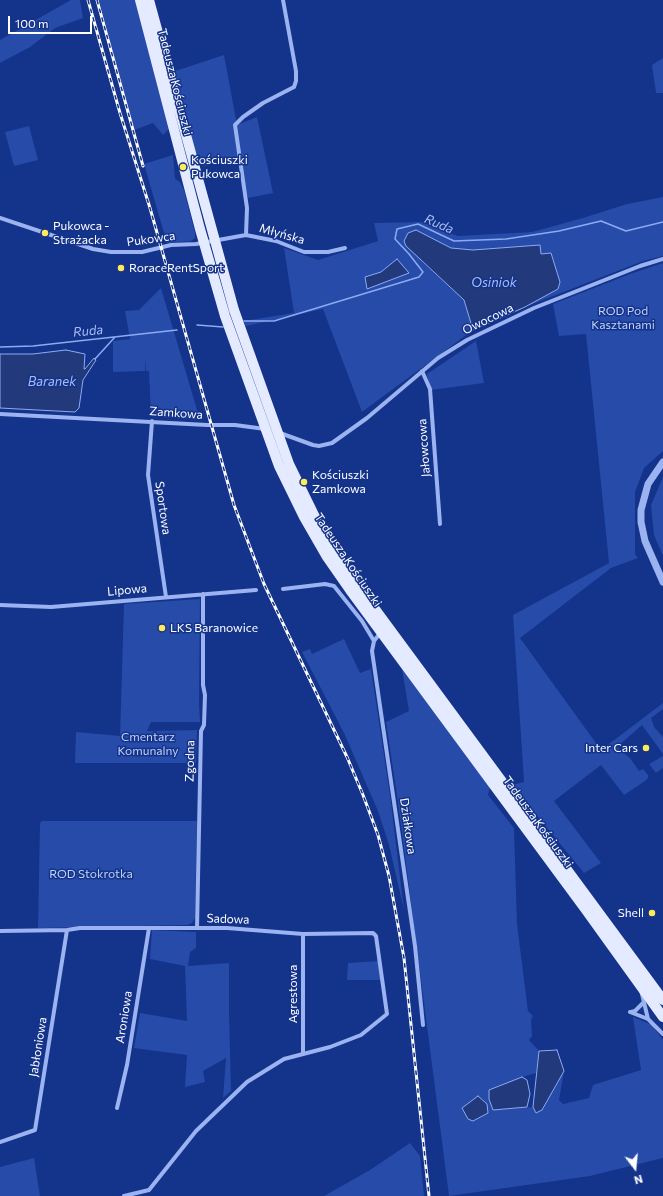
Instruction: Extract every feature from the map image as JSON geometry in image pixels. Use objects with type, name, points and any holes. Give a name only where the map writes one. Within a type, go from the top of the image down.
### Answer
[{"type":"main road","name":"Tadeusza Kościuszki","points":[[140,0],[209,241],[278,433],[300,488],[335,553],[663,1000]]},
{"type":"main road","name":"Tadeusza Kościuszki","points":[[149,0],[209,241],[225,316],[265,429],[291,492],[313,533],[350,590],[663,1017]]},
{"type":"street","points":[[246,235],[247,208],[235,125],[243,117],[263,103],[294,87],[296,81],[282,0]]},
{"type":"street","name":"Pukowca","points":[[0,218],[93,249],[111,252],[142,252],[171,246],[209,241]]},
{"type":"street","name":"Młyńska","points":[[209,241],[246,235],[276,241],[304,252],[328,252],[345,248]]},
{"type":"street","name":"Owocowa","points":[[345,436],[422,371],[455,347],[489,329],[540,306],[640,266],[663,259]]},
{"type":"street","name":"Jałowcowa","points":[[422,371],[430,389],[440,524]]},
{"type":"street","name":"Zamkowa","points":[[0,414],[207,425],[235,425],[265,429],[319,446],[332,443],[345,436]]},
{"type":"street","name":"Sportowa","points":[[152,421],[148,475],[166,597]]},
{"type":"street","points":[[663,462],[656,469],[648,484],[641,515],[644,541],[663,582]]},
{"type":"street","points":[[283,589],[325,584],[334,586],[362,621],[374,641],[381,632]]},
{"type":"street","name":"Lipowa","points":[[0,605],[50,607],[256,590]]},
{"type":"street","name":"Zgodna","points":[[197,928],[201,731],[204,724],[205,694],[203,685],[203,594]]},
{"type":"street","name":"Działkowa","points":[[374,641],[372,651],[373,662],[415,946],[423,1025]]},
{"type":"street","name":"Sadowa","points":[[0,930],[67,930],[80,928],[227,928],[303,934],[373,933],[376,936],[387,1014],[361,1035],[330,1047],[303,1054]]},
{"type":"street","name":"Aroniowa","points":[[117,1108],[127,1066],[149,928]]},
{"type":"street","name":"Jabłoniowa","points":[[0,1142],[35,1130],[67,930]]},
{"type":"street","name":"Agrestowa","points":[[303,934],[303,1054]]},
{"type":"street","points":[[640,984],[643,1003],[648,1019]]},
{"type":"street","points":[[643,1003],[635,1011],[630,1012],[648,1019],[657,1026],[663,1034]]},
{"type":"street","points":[[124,1196],[149,1190],[196,1131],[247,1082],[284,1059],[303,1054]]},
{"type":"green space","points":[[71,0],[80,0],[83,18],[55,28],[30,47],[0,63],[0,40]]},
{"type":"green space","points":[[99,0],[136,0],[169,129],[163,135],[153,123],[134,130]]},
{"type":"green space","points":[[224,55],[237,125],[257,117],[273,193],[248,198],[238,161],[203,166],[197,157],[172,72]]},
{"type":"green space","points":[[663,58],[663,93],[656,93],[652,65]]},
{"type":"green space","points":[[29,126],[38,160],[14,166],[5,132]]},
{"type":"green space","points":[[173,155],[175,179],[180,182],[184,190],[195,238],[191,241],[167,243],[144,164]]},
{"type":"green space","points":[[663,197],[663,256],[643,261],[525,307],[558,289],[560,282],[551,253],[541,254],[540,245],[473,250],[451,248],[416,230],[420,260],[464,300],[473,330],[362,412],[323,309],[246,326],[244,321],[294,313],[284,248],[318,260],[378,241],[374,223],[422,222],[458,236],[532,232],[627,204]]},
{"type":"green space","name":"ROD Pod Kasztanami","points":[[663,263],[663,451],[644,468],[635,492],[635,554],[638,558],[611,568],[520,638],[601,750],[663,703],[663,709],[651,718],[654,727],[663,737],[663,754],[642,725],[617,747],[630,758],[639,771],[643,769],[648,775],[648,778],[645,781],[624,795],[601,765],[554,801],[601,863],[584,873],[512,785],[524,782],[513,615],[609,563],[586,334],[559,336],[553,304],[630,274]]},
{"type":"green space","points":[[161,288],[200,420],[151,416],[149,371],[146,371],[145,359],[145,371],[113,372],[113,341],[130,339],[125,311],[139,310]]},
{"type":"green space","points":[[476,341],[484,383],[431,390],[427,374]]},
{"type":"green space","points":[[663,477],[663,556],[654,535],[651,505]]},
{"type":"green space","name":"Cmentarz Komunalny","points":[[200,599],[200,722],[151,722],[147,731],[197,730],[196,763],[75,763],[76,732],[120,736],[124,604]]},
{"type":"green space","points":[[344,639],[360,673],[371,669],[390,795],[404,910],[389,845],[378,811],[344,733],[302,652],[310,649],[312,654]]},
{"type":"green space","points":[[402,669],[490,787],[488,795],[514,828],[517,924],[528,1011],[533,1016],[531,1020],[532,1036],[529,1040],[539,1051],[536,1073],[522,1077],[493,1110],[533,1107],[536,1113],[542,1110],[564,1071],[559,1100],[563,1104],[589,1098],[593,1085],[641,1070],[633,1017],[652,1025],[663,1040],[663,1158],[590,1176],[449,1196],[398,802],[386,722],[409,711]]},
{"type":"green space","points":[[663,756],[663,768],[656,773],[649,764]]},
{"type":"green space","name":"ROD Stokrotka","points":[[42,821],[197,821],[195,918],[192,923],[188,925],[38,928],[40,823]]},
{"type":"green space","points":[[152,930],[196,932],[196,948],[190,952],[188,966],[229,963],[231,1091],[223,1098],[226,1058],[203,1071],[205,1082],[185,1087],[187,1055],[134,1048],[140,1013],[187,1021],[185,966],[150,959]]},
{"type":"green space","points":[[379,961],[382,980],[347,980],[348,963]]},
{"type":"green space","points":[[410,1143],[420,1156],[424,1196],[324,1196],[370,1170]]},
{"type":"green space","points":[[34,1158],[40,1196],[0,1196],[0,1167]]},
{"type":"water","name":"Osiniok","points":[[416,230],[451,248],[473,250],[540,245],[541,254],[551,253],[560,282],[558,289],[525,307],[473,330],[464,300],[406,246],[404,241],[408,233]]},
{"type":"water","points":[[397,259],[409,273],[367,289],[365,277],[381,272]]},
{"type":"water","name":"Baranek","points":[[66,350],[85,354],[84,369],[94,358],[96,360],[83,380],[79,408],[75,412],[0,408],[0,354],[33,354]]},
{"type":"water","points":[[557,1050],[564,1071],[542,1110],[536,1113],[533,1107],[539,1051]]},
{"type":"water","points":[[522,1077],[527,1080],[530,1094],[527,1107],[493,1110],[489,1099],[489,1090]]},
{"type":"water","points":[[478,1096],[487,1104],[488,1113],[473,1121],[468,1119],[462,1108]]},
{"type":"waterway","name":"Ruda","points":[[244,321],[274,321],[419,277],[423,272],[395,239],[397,229],[418,224],[454,241],[506,239],[559,231],[601,221],[626,231],[663,222]]},
{"type":"waterway","name":"Ruda","points":[[197,325],[223,327]]},
{"type":"waterway","name":"Ruda","points":[[0,347],[33,346],[177,330]]},
{"type":"waterway","points":[[95,359],[115,337]]},
{"type":"railway","points":[[88,0],[120,113],[150,208],[234,505],[264,584],[347,757],[378,835],[389,876],[404,958],[429,1196]]},
{"type":"railway","points":[[97,0],[143,166]]},
{"type":"place","name":"Kościuszki Pukowca","points":[[183,167]]},
{"type":"place","name":"Pukowca - Strażacka","points":[[45,233]]},
{"type":"place","name":"RoraceRentSport","points":[[121,268]]},
{"type":"place","name":"Kościuszki Zamkowa","points":[[304,482]]},
{"type":"place","name":"LKS Baranowice","points":[[162,628]]},
{"type":"place","name":"Inter Cars","points":[[646,748]]},
{"type":"place","name":"Shell","points":[[652,913]]}]
